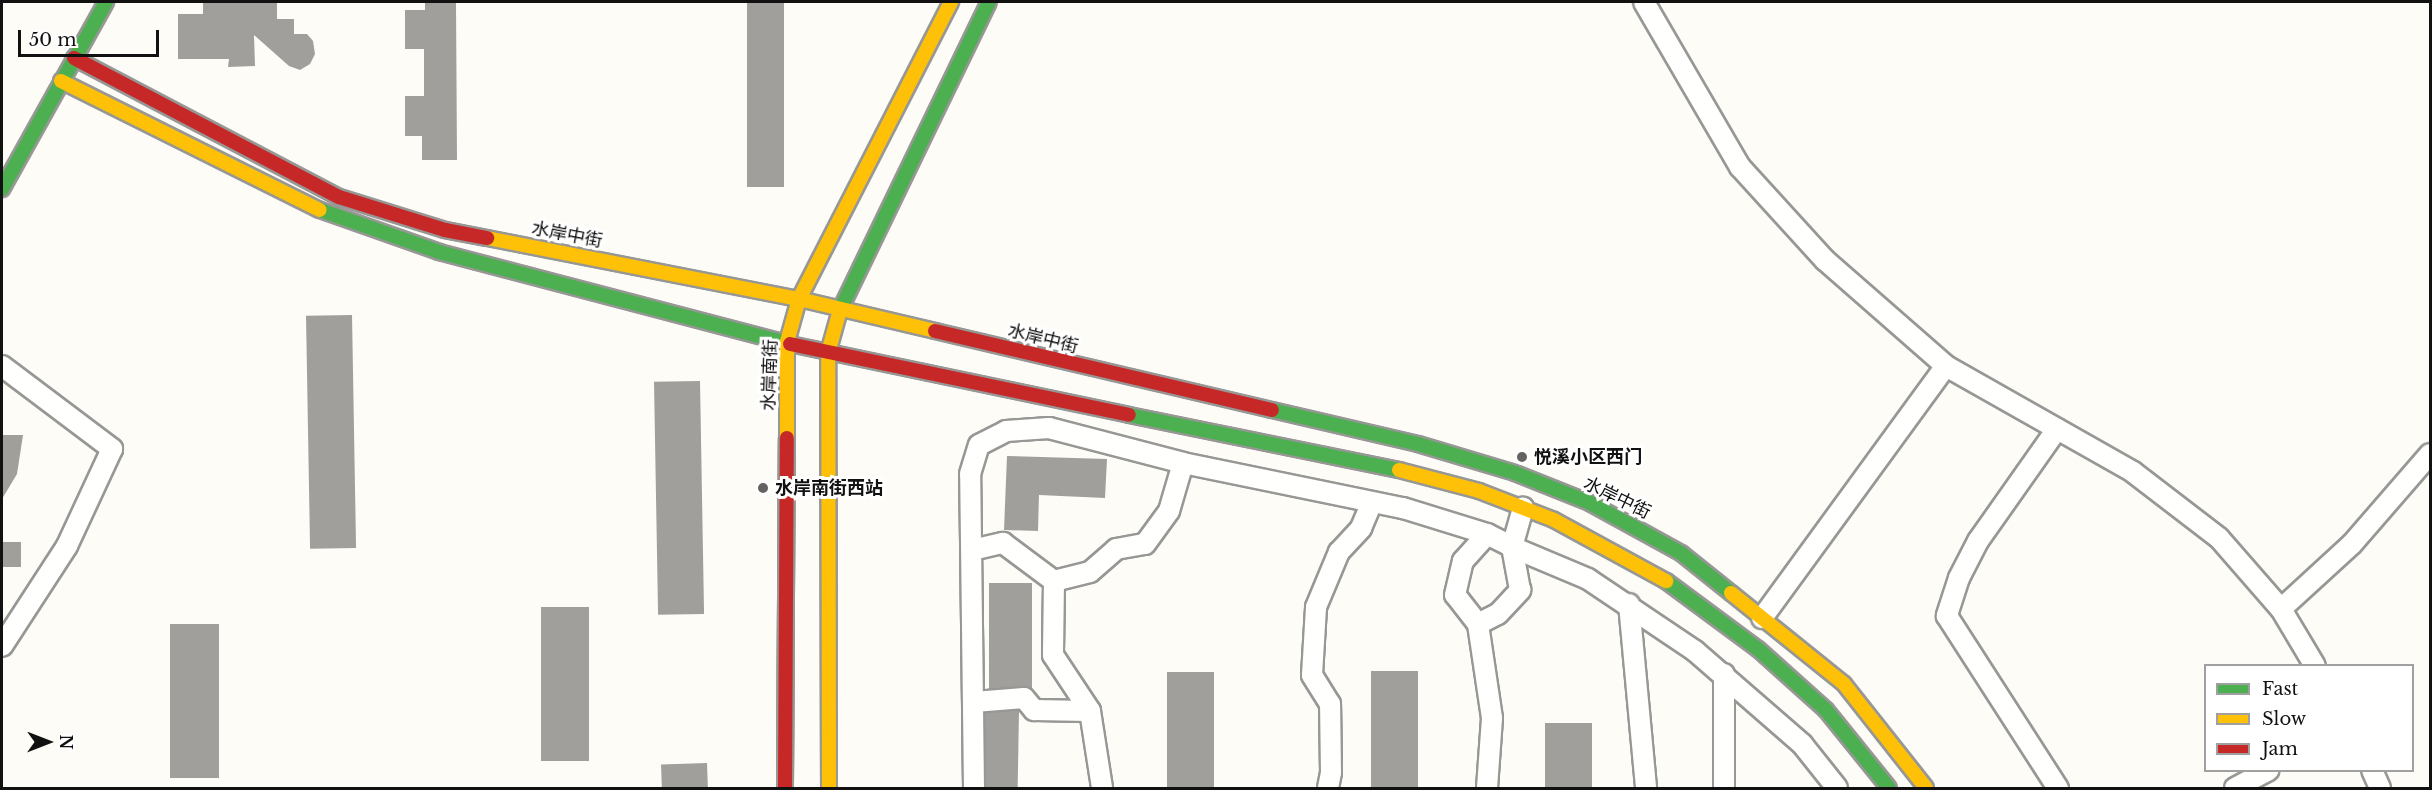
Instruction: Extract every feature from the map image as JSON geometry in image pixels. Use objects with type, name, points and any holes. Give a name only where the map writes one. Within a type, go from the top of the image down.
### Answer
[{"type":"street","points":[[2,189],[106,2]]},
{"type":"street","name":"水岸南街","points":[[785,789],[787,342],[799,298],[951,2]]},
{"type":"street","points":[[829,789],[828,352],[840,309],[989,2]]},
{"type":"street","points":[[1644,2],[1740,167],[1825,260],[1946,366],[2133,472],[2219,538],[2281,609],[2314,664]]},
{"type":"street","name":"水岸中街","points":[[74,58],[339,197],[392,215],[445,230],[799,298],[1418,444],[1515,473],[1590,503],[1681,553],[1844,684],[1926,789]]},
{"type":"street","points":[[61,81],[326,213],[387,236],[642,307],[828,352],[1390,468],[1479,491],[1554,520],[1679,588],[1758,649],[1826,710],[1889,789]]},
{"type":"street","points":[[2,366],[112,449],[67,546],[2,645]]},
{"type":"street","points":[[1762,618],[1946,366]]},
{"type":"street","points":[[974,789],[973,464],[979,445],[1006,431],[1049,428],[1183,463],[1227,469],[1372,502],[1487,534],[1512,548],[1560,565],[1629,604],[1724,674],[1802,744],[1837,789]]},
{"type":"street","points":[[2057,429],[1978,541],[1959,578],[1947,616],[2058,789]]},
{"type":"street","points":[[2281,609],[2352,544],[2430,454]]},
{"type":"street","points":[[1054,581],[1090,572],[1116,549],[1145,544],[1169,511],[1183,463]]},
{"type":"street","points":[[1328,789],[1331,772],[1330,704],[1312,675],[1316,607],[1339,552],[1362,528],[1372,502]]},
{"type":"street","points":[[1478,624],[1498,614],[1520,590],[1512,548],[1523,508]]},
{"type":"street","points":[[1487,534],[1463,561],[1455,594],[1478,624],[1492,718],[1487,789]]},
{"type":"street","points":[[972,550],[1003,543],[1054,581]]},
{"type":"street","points":[[1054,581],[1053,655],[1090,711],[1102,789]]},
{"type":"street","points":[[1629,604],[1646,789]]},
{"type":"street","points":[[1724,674],[1724,789]]},
{"type":"street","points":[[975,702],[1024,698],[1034,710],[1090,711]]},
{"type":"street","points":[[2235,789],[2267,772]]},
{"type":"street","points":[[2372,772],[2380,789]]},
{"type":"building","points":[[203,2],[277,2],[277,19],[294,19],[294,34],[307,34],[313,41],[315,54],[310,64],[300,70],[289,66],[254,35],[255,66],[228,67],[229,59],[178,59],[178,14],[203,14]]},
{"type":"building","points":[[425,2],[456,2],[457,160],[422,160],[422,136],[405,136],[405,96],[424,96],[424,49],[405,49],[405,10],[425,10]]},
{"type":"building","points":[[747,2],[784,2],[784,187],[747,187]]},
{"type":"building","points":[[352,315],[356,548],[310,549],[306,316]]},
{"type":"building","points":[[700,381],[704,614],[658,615],[654,382]]},
{"type":"building","points":[[2,435],[23,435],[17,474],[2,499]]},
{"type":"building","points":[[1007,456],[1107,459],[1105,498],[1039,495],[1038,531],[1004,530]]},
{"type":"building","points":[[2,542],[21,542],[21,567],[2,567]]},
{"type":"building","points":[[989,583],[1032,583],[1032,689],[989,689]]},
{"type":"building","points":[[541,607],[589,607],[589,761],[541,761]]},
{"type":"building","points":[[170,624],[219,624],[219,778],[170,778]]},
{"type":"building","points":[[1371,671],[1418,671],[1418,788],[1371,788]]},
{"type":"building","points":[[1167,672],[1214,672],[1214,788],[1167,788]]},
{"type":"building","points":[[985,710],[1019,711],[1018,788],[984,788]]},
{"type":"building","points":[[1545,723],[1592,723],[1592,788],[1545,788]]},
{"type":"building","points":[[707,763],[708,788],[662,788],[661,765]]},
{"type":"traffic: fast","points":[[2,189],[106,2]]},
{"type":"traffic: fast","points":[[840,310],[989,2]]},
{"type":"traffic: fast","points":[[320,210],[439,252],[790,344]]},
{"type":"traffic: fast","points":[[1272,410],[1418,444],[1515,473],[1590,503],[1681,553],[1731,593]]},
{"type":"traffic: fast","points":[[1129,415],[1399,470]]},
{"type":"traffic: fast","points":[[1666,581],[1758,649],[1826,710],[1889,788]]},
{"type":"traffic: slow","points":[[787,438],[787,342],[799,299],[951,2]]},
{"type":"traffic: slow","points":[[61,81],[320,210]]},
{"type":"traffic: slow","points":[[487,238],[799,299],[935,331]]},
{"type":"traffic: slow","points":[[829,788],[828,353],[840,310]]},
{"type":"traffic: slow","points":[[1399,470],[1479,491],[1554,520],[1666,581]]},
{"type":"traffic: slow","points":[[1731,593],[1844,684],[1926,788]]},
{"type":"traffic: jam","points":[[74,58],[339,197],[445,230],[487,238]]},
{"type":"traffic: jam","points":[[935,331],[1272,410]]},
{"type":"traffic: jam","points":[[790,344],[1129,415]]},
{"type":"traffic: jam","points":[[785,788],[787,438]]},
{"type":"place","name":"悦溪小区西门","points":[[1522,457]]},
{"type":"place","name":"水岸南街西站","points":[[763,488]]}]
